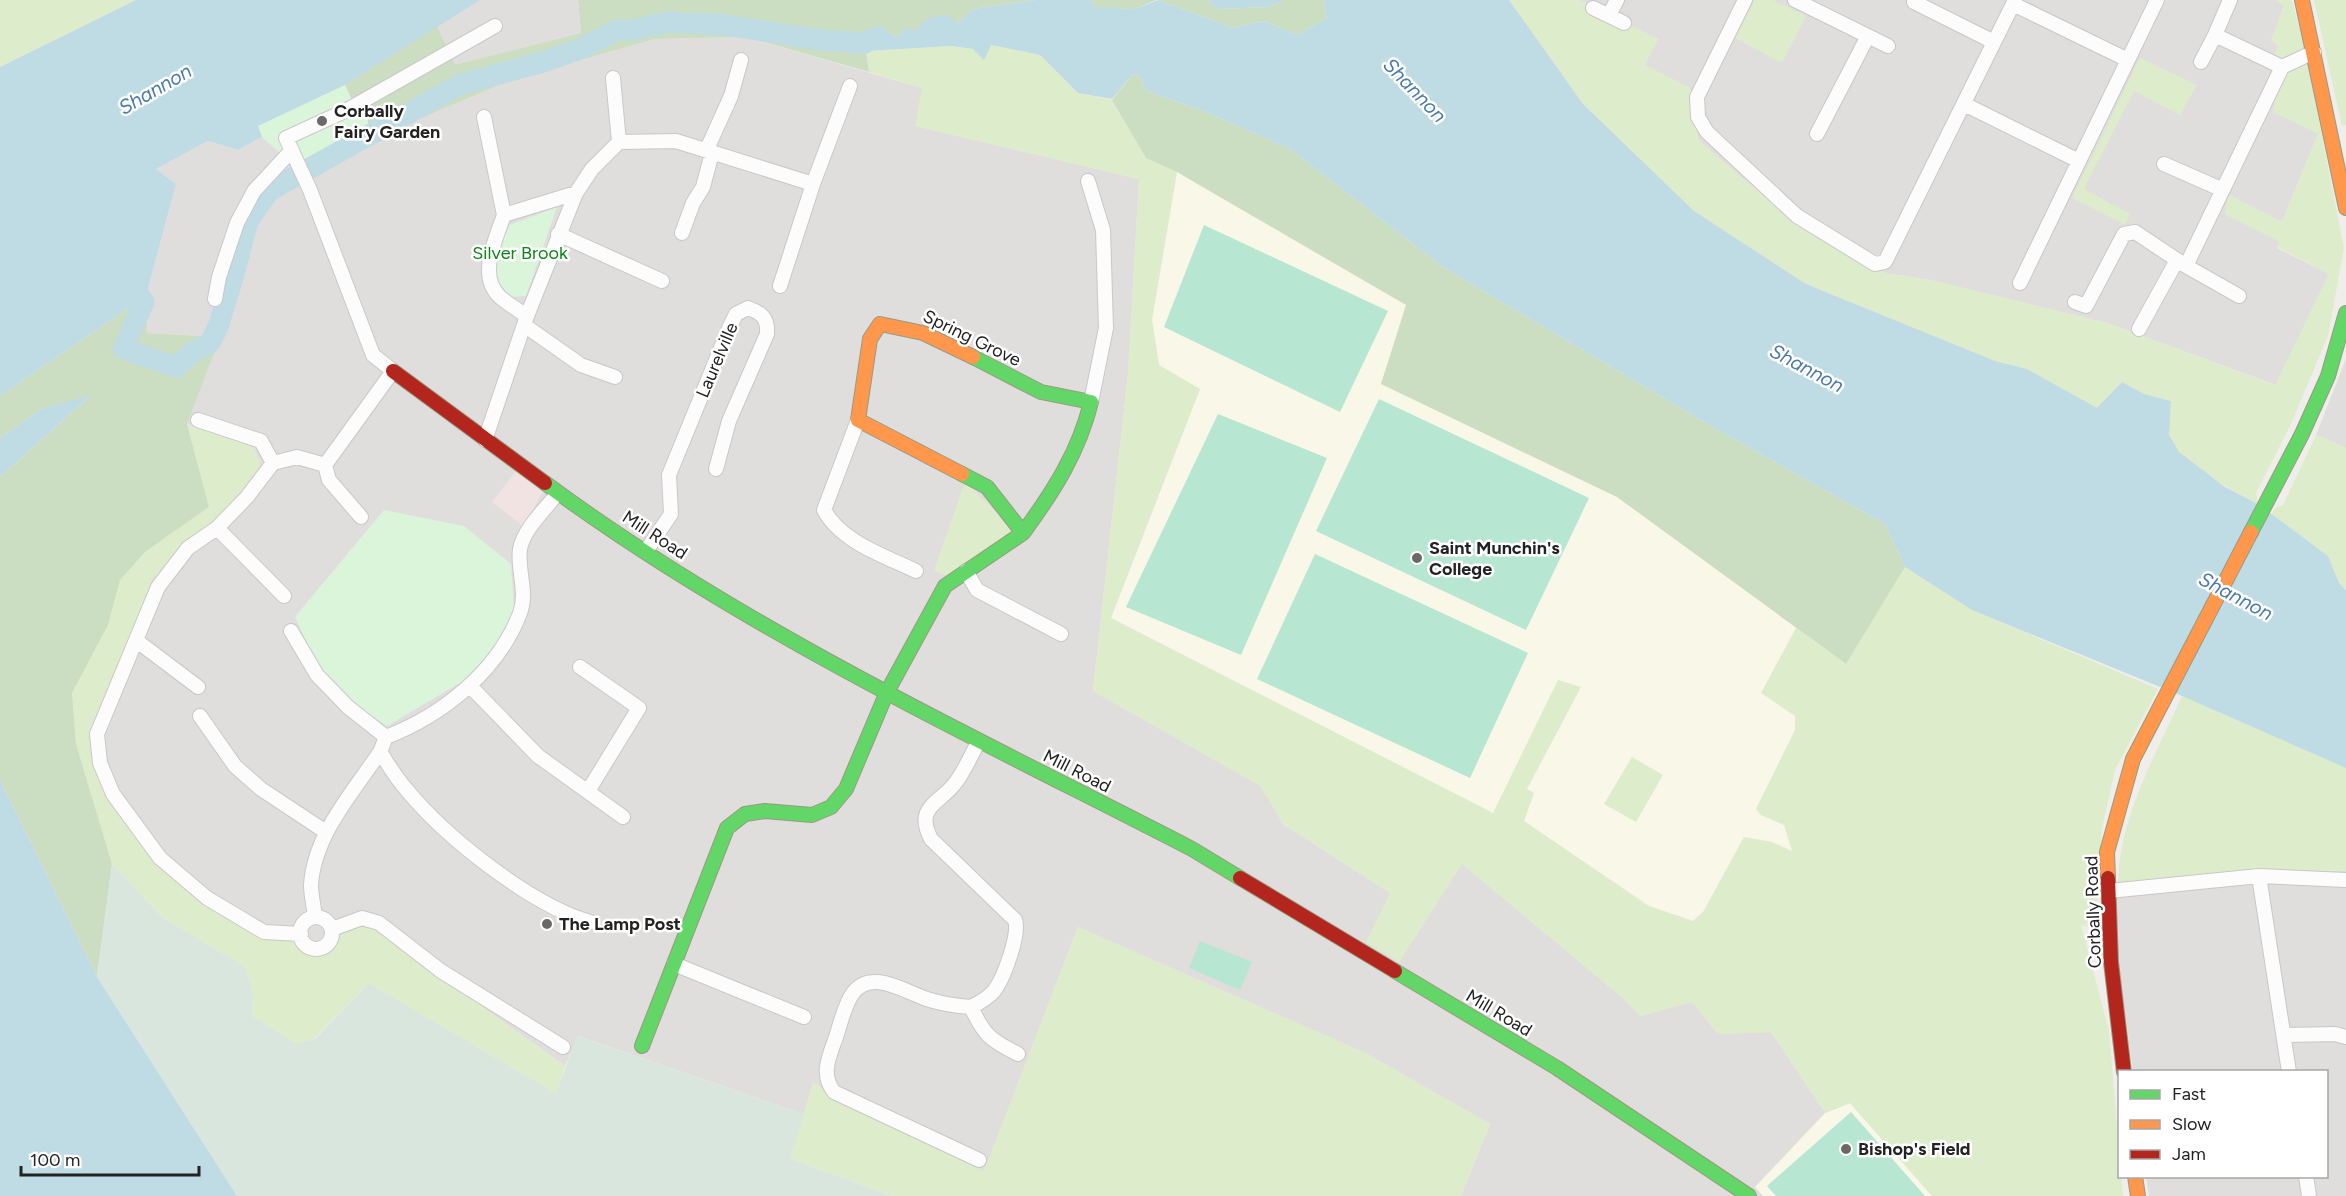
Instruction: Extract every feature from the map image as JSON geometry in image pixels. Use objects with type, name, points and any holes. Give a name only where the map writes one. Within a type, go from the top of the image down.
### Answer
[{"type":"street","points":[[1609,15],[1617,0]]},
{"type":"street","points":[[1745,0],[1697,97],[1698,117],[1707,132],[1797,216],[1875,264],[1885,262],[2014,2],[2128,60]]},
{"type":"street","points":[[1795,0],[1888,46]]},
{"type":"street","points":[[1915,0],[1914,2],[1994,42]]},
{"type":"street","points":[[2020,283],[2157,0]]},
{"type":"street","points":[[2201,62],[2230,0]]},
{"type":"street","points":[[2302,0],[2346,208]]},
{"type":"street","points":[[1593,8],[1624,23]]},
{"type":"street","points":[[325,465],[393,371],[373,355],[310,189],[286,138],[347,110],[495,26]]},
{"type":"street","points":[[2215,35],[2282,67]]},
{"type":"street","points":[[1817,134],[1868,36]]},
{"type":"street","points":[[2139,328],[2181,263],[2223,190],[2282,67],[2314,52]]},
{"type":"street","points":[[681,233],[693,203],[703,187],[709,151],[731,96],[741,60]]},
{"type":"street","points":[[613,78],[619,142]]},
{"type":"street","points":[[780,286],[813,184],[850,86]]},
{"type":"street","points":[[1964,104],[2079,161]]},
{"type":"street","points":[[484,117],[504,215],[491,253],[489,279],[498,295],[581,365],[615,377]]},
{"type":"street","points":[[484,440],[558,234],[576,193],[592,169],[619,142],[676,141],[813,184]]},
{"type":"street","points":[[215,299],[219,277],[237,223],[254,191],[292,150]]},
{"type":"street","points":[[2164,164],[2223,190]]},
{"type":"street","points":[[642,1046],[727,828],[745,813],[765,811],[788,815],[812,815],[831,807],[846,789],[887,692],[945,586],[1023,533],[1070,464],[1087,423],[1106,328],[1103,230],[1088,181]]},
{"type":"street","points":[[504,215],[576,193]]},
{"type":"street","points":[[2085,307],[2124,234],[2135,232],[2181,263],[2239,296]]},
{"type":"street","points":[[558,234],[662,281]]},
{"type":"street","name":"Laurelville","points":[[646,551],[671,514],[669,475],[730,326],[736,314],[748,308],[760,312],[767,322],[767,334],[729,421],[716,469]]},
{"type":"street","name":"Corbally Road","points":[[2124,1070],[2111,962],[2107,852],[2123,786],[2133,759],[2263,508],[2328,376],[2346,313]]},
{"type":"street","name":"Spring Grove","points":[[858,420],[870,339],[880,324],[905,326],[929,334],[1042,392],[1091,402]]},
{"type":"street","name":"Mill Road","points":[[393,371],[558,493],[767,626],[979,741],[1192,849],[1557,1068],[1749,1196]]},
{"type":"street","points":[[198,420],[261,441],[273,463]]},
{"type":"street","points":[[916,571],[866,548],[830,521],[824,510],[858,420],[987,487],[1023,533]]},
{"type":"street","points":[[301,934],[264,932],[207,898],[160,858],[114,795],[100,763],[97,734],[158,587],[188,548],[217,528],[247,497],[273,463],[297,457],[325,465]]},
{"type":"street","points":[[325,465],[329,480],[361,517]]},
{"type":"street","points":[[315,917],[311,885],[326,832],[380,752],[386,737],[403,730],[471,687],[499,651],[520,612],[523,580],[520,550],[524,538],[558,493]]},
{"type":"street","points":[[217,528],[284,596]]},
{"type":"street","points":[[966,571],[977,590],[1061,634]]},
{"type":"street","points":[[291,630],[317,675],[348,707],[386,737]]},
{"type":"street","points":[[137,641],[198,687]]},
{"type":"street","points":[[580,667],[639,708],[588,790]]},
{"type":"street","points":[[471,687],[538,756],[623,817]]},
{"type":"street","points":[[200,716],[235,766],[261,789],[326,832]]},
{"type":"street","points":[[979,741],[957,780],[930,805],[926,816],[926,828],[932,839],[1011,913],[1018,927],[994,990],[971,1007],[929,1000],[888,983],[874,982],[864,986],[854,993],[828,1059],[826,1072],[828,1084],[834,1092],[979,1160]]},
{"type":"street","points":[[380,752],[406,789],[457,839],[524,891],[569,916],[590,922]]},
{"type":"street","points":[[2109,891],[2259,876],[2346,880]]},
{"type":"street","points":[[2259,876],[2289,1070]]},
{"type":"street","points":[[315,917],[323,919],[332,929],[328,943],[319,948],[305,944],[301,934],[306,921],[315,917]]},
{"type":"street","points":[[332,929],[362,918],[380,923],[441,971],[562,1047]]},
{"type":"street","points":[[674,964],[804,1017]]},
{"type":"street","points":[[971,1007],[982,1031],[992,1041],[1018,1054]]},
{"type":"street","points":[[2284,1035],[2335,1034],[2346,1037]]},
{"type":"street","points":[[2136,1178],[2138,1196]]},
{"type":"street","points":[[2306,1178],[2308,1196]]},
{"type":"shaded area","points":[[480,0],[578,0],[581,33],[455,66],[437,26]]},
{"type":"shaded area","points":[[1579,0],[2276,0],[2284,6],[2271,41],[2278,45],[2318,134],[2282,222],[2229,195],[2280,242],[2277,248],[2329,274],[2276,385],[2107,323],[1930,280],[1885,273],[1833,247],[1789,218],[1698,140],[1690,88],[1644,65],[1658,39]]},
{"type":"shaded area","points":[[746,37],[922,88],[916,126],[1139,179],[1128,374],[1093,691],[1261,786],[1283,824],[1390,893],[1399,962],[1462,863],[1625,1000],[1640,1016],[1692,1002],[1718,1034],[1771,1032],[1825,1112],[1850,1103],[1932,1196],[1461,1196],[1490,1124],[1365,1053],[1078,927],[984,1172],[832,1096],[813,1083],[804,1114],[578,1036],[565,1066],[368,925],[340,935],[329,950],[310,956],[295,941],[261,940],[163,870],[107,795],[89,732],[132,637],[172,558],[201,530],[224,514],[244,442],[187,424],[219,337],[147,333],[146,296],[176,184],[156,169],[208,141],[238,150],[262,137],[289,160],[297,184],[375,138],[511,80],[655,39]]},
{"type":"shaded area","name":"Saint Munchin's College","points":[[1177,172],[1407,305],[1381,384],[1617,497],[1846,664],[1823,885],[1625,1000],[1493,813],[1111,618],[1200,389],[1159,365],[1152,320]]},
{"type":"shaded area","points":[[2346,359],[2346,448],[2316,435]]},
{"type":"shaded area","points":[[516,471],[543,491],[524,527],[492,502]]},
{"type":"shaded area","points":[[112,864],[162,917],[245,967],[253,993],[252,1016],[295,1043],[315,1039],[369,983],[556,1094],[577,1036],[804,1114],[790,1159],[892,1196],[237,1196],[97,977]]},
{"type":"shaded area","points":[[2262,869],[2346,871],[2346,1196],[2149,1196],[2146,1178],[2328,1178],[2328,1070],[2133,1070],[2113,922],[2118,883]]},
{"type":"shaded area","name":"Bishop's Field","points":[[1850,1103],[1932,1196],[1763,1196],[1755,1187],[1825,1113]]},
{"type":"green space","points":[[0,0],[136,0],[0,67]]},
{"type":"green space","points":[[578,0],[1036,0],[973,9],[957,23],[900,36],[891,35],[865,43],[869,72],[746,37],[655,39],[511,80],[375,138],[297,184],[289,160],[356,110],[345,85],[437,26],[455,65],[581,33]]},
{"type":"green space","points":[[1091,0],[1156,0],[1135,9],[1095,8]]},
{"type":"green space","points":[[1158,0],[1208,0],[1216,9],[1268,7],[1285,0],[1323,0],[1327,18],[1297,35],[1264,21],[1233,28]]},
{"type":"green space","points":[[1509,0],[1579,0],[1658,39],[1645,65],[1690,88],[1698,140],[1789,218],[1833,247],[1885,273],[1930,280],[2107,323],[2275,385],[2329,274],[2277,247],[2280,242],[2224,214],[2229,195],[2282,222],[2318,134],[2273,112],[2280,65],[2273,60],[2278,45],[2271,41],[2284,6],[2276,0],[2292,0],[2305,50],[2344,248],[2328,336],[2290,426],[2256,493],[2258,504],[2207,474],[2173,444],[2169,434],[2171,401],[2144,394],[2122,382],[2097,409],[2027,369],[1995,361],[1806,284],[1694,211],[1583,104]]},
{"type":"green space","points":[[1754,0],[1773,0],[1806,16],[1782,63],[1735,38]]},
{"type":"green space","points":[[2314,0],[2346,0],[2346,125],[2342,126]]},
{"type":"green space","points":[[990,45],[1040,55],[1078,93],[1112,100],[1146,158],[1177,172],[1152,320],[1159,365],[1200,389],[1111,618],[1493,813],[1558,680],[1581,687],[1527,789],[1534,793],[1524,821],[1649,906],[1693,921],[1703,912],[1744,837],[1772,842],[1792,851],[1784,825],[1761,815],[1756,809],[1795,730],[1795,716],[1761,693],[1796,628],[1846,664],[1905,567],[1972,610],[2158,689],[2115,770],[2102,829],[2096,929],[2081,925],[2109,1031],[2118,1137],[2118,1178],[2121,1178],[2123,1196],[1932,1196],[1850,1103],[1825,1113],[1771,1032],[1718,1034],[1692,1002],[1640,1016],[1625,1000],[1462,864],[1399,962],[1366,942],[1390,893],[1283,824],[1260,786],[1093,691],[1128,374],[1139,179],[915,126],[922,88],[869,72],[866,51],[952,46],[973,49]]},
{"type":"green space","points":[[2140,58],[2197,85],[2180,115],[2134,91],[2084,189],[2130,214],[2125,225],[2072,198]]},
{"type":"green space","points":[[1133,74],[1141,78],[1145,90],[1211,114],[1290,149],[1443,267],[1704,422],[1885,524],[1905,567],[1846,664],[1617,497],[1381,384],[1406,305],[1177,172],[1146,158],[1112,100]]},
{"type":"green space","points":[[345,85],[353,102],[280,135],[289,160],[262,137],[257,126]]},
{"type":"green space","points":[[366,108],[369,131],[300,168],[293,141]]},
{"type":"green space","name":"Silver Brook","points":[[557,207],[526,296],[510,297],[495,276],[499,246],[510,225]]},
{"type":"green space","points":[[1204,225],[1388,311],[1340,412],[1164,327]]},
{"type":"green space","points":[[146,296],[147,333],[220,337],[187,424],[209,507],[145,552],[120,580],[108,625],[72,693],[76,744],[112,864],[97,977],[0,780],[0,477],[90,396],[41,409],[0,438],[0,396]]},
{"type":"green space","points":[[1379,399],[1589,498],[1526,630],[1316,531]]},
{"type":"green space","points":[[1218,414],[1327,458],[1241,655],[1126,607]]},
{"type":"green space","points":[[187,424],[253,447],[260,461],[258,472],[232,506],[201,530],[173,558],[132,637],[89,732],[107,795],[163,870],[261,940],[295,941],[310,956],[329,950],[339,935],[368,925],[565,1066],[557,1095],[369,983],[314,1039],[295,1043],[252,1016],[253,993],[245,967],[162,917],[112,864],[76,744],[72,693],[108,625],[120,580],[145,552],[209,507]]},
{"type":"green space","points":[[2316,435],[2346,448],[2346,590],[2339,583],[2328,556],[2271,515],[2275,508],[2283,505]]},
{"type":"green space","points":[[965,482],[1009,524],[1013,533],[948,577],[934,570]]},
{"type":"green space","points":[[384,510],[464,526],[511,564],[514,611],[494,648],[465,680],[387,726],[345,698],[317,664],[295,617]]},
{"type":"green space","points":[[1315,554],[1528,653],[1470,778],[1257,679]]},
{"type":"green space","points":[[2182,696],[2346,768],[2346,871],[2262,869],[2118,883],[2120,859],[2132,811]]},
{"type":"green space","points":[[1632,757],[1663,775],[1636,822],[1604,804]]},
{"type":"green space","points":[[1078,927],[1366,1053],[1490,1124],[1461,1196],[892,1196],[790,1159],[813,1082],[832,1096],[984,1171]]},
{"type":"green space","points":[[1200,941],[1252,962],[1240,990],[1189,968]]},
{"type":"green space","name":"Bishop's Field","points":[[1851,1112],[1925,1196],[1776,1196],[1767,1186]]},
{"type":"water","name":"Shannon","points":[[136,0],[480,0],[345,85],[258,126],[262,137],[238,150],[208,141],[156,169],[176,184],[146,296],[0,396],[0,67]]},
{"type":"water","name":"Shannon","points":[[1036,0],[1091,0],[1095,7],[1135,9],[1158,0],[1233,28],[1264,21],[1297,35],[1327,18],[1323,0],[1509,0],[1583,104],[1694,211],[1806,284],[1995,361],[2027,369],[2097,408],[2122,382],[2144,394],[2171,401],[2169,435],[2179,452],[2225,487],[2258,504],[2328,556],[2339,583],[2346,590],[2346,768],[2182,696],[1972,610],[1905,567],[1885,524],[1704,422],[1443,267],[1290,149],[1211,114],[1145,90],[1141,78],[1133,74],[1112,99],[1078,93],[1040,55],[991,45],[984,60],[973,49],[952,46],[866,51],[866,30],[881,25],[891,35],[900,36],[905,28],[914,31],[928,18],[948,15],[957,23],[973,9]]},
{"type":"water","points":[[1208,0],[1285,0],[1268,7],[1216,9]]},
{"type":"water","points":[[91,395],[0,477],[0,438],[41,409]]},
{"type":"water","points":[[0,780],[97,977],[237,1196],[0,1196]]},
{"type":"waterway","points":[[125,276],[144,302],[123,349],[177,367],[190,354],[210,343],[218,327],[248,221],[269,191],[459,85],[543,62],[580,49],[618,30],[632,30],[668,22],[725,25],[820,40],[865,43]]},
{"type":"traffic: fast","points":[[2251,532],[2302,434],[2328,376],[2346,313]]},
{"type":"traffic: fast","points":[[973,357],[1041,392],[1091,402],[1080,438],[1064,471],[1023,533]]},
{"type":"traffic: fast","points":[[642,1046],[727,828],[745,814],[765,811],[812,815],[831,807],[846,789],[887,692],[945,586],[1023,533],[987,487],[962,474]]},
{"type":"traffic: fast","points":[[545,483],[621,536],[779,634],[861,679],[1192,849],[1240,878]]},
{"type":"traffic: fast","points":[[1395,971],[1557,1068],[1749,1196]]},
{"type":"traffic: slow","points":[[2302,0],[2346,208]]},
{"type":"traffic: slow","points":[[962,474],[858,420],[870,339],[880,324],[923,333],[973,357]]},
{"type":"traffic: slow","points":[[2108,878],[2107,852],[2133,759],[2251,532]]},
{"type":"traffic: slow","points":[[2135,1178],[2138,1196]]},
{"type":"traffic: jam","points":[[393,371],[545,483]]},
{"type":"traffic: jam","points":[[1240,878],[1395,971]]},
{"type":"traffic: jam","points":[[2108,878],[2111,962],[2124,1070]]},
{"type":"place","name":"Corbally Fairy Garden","points":[[322,121]]},
{"type":"place","name":"Saint Munchin's College","points":[[1417,558]]},
{"type":"place","name":"The Lamp Post","points":[[547,924]]},
{"type":"place","name":"Bishop's Field","points":[[1846,1149]]}]
